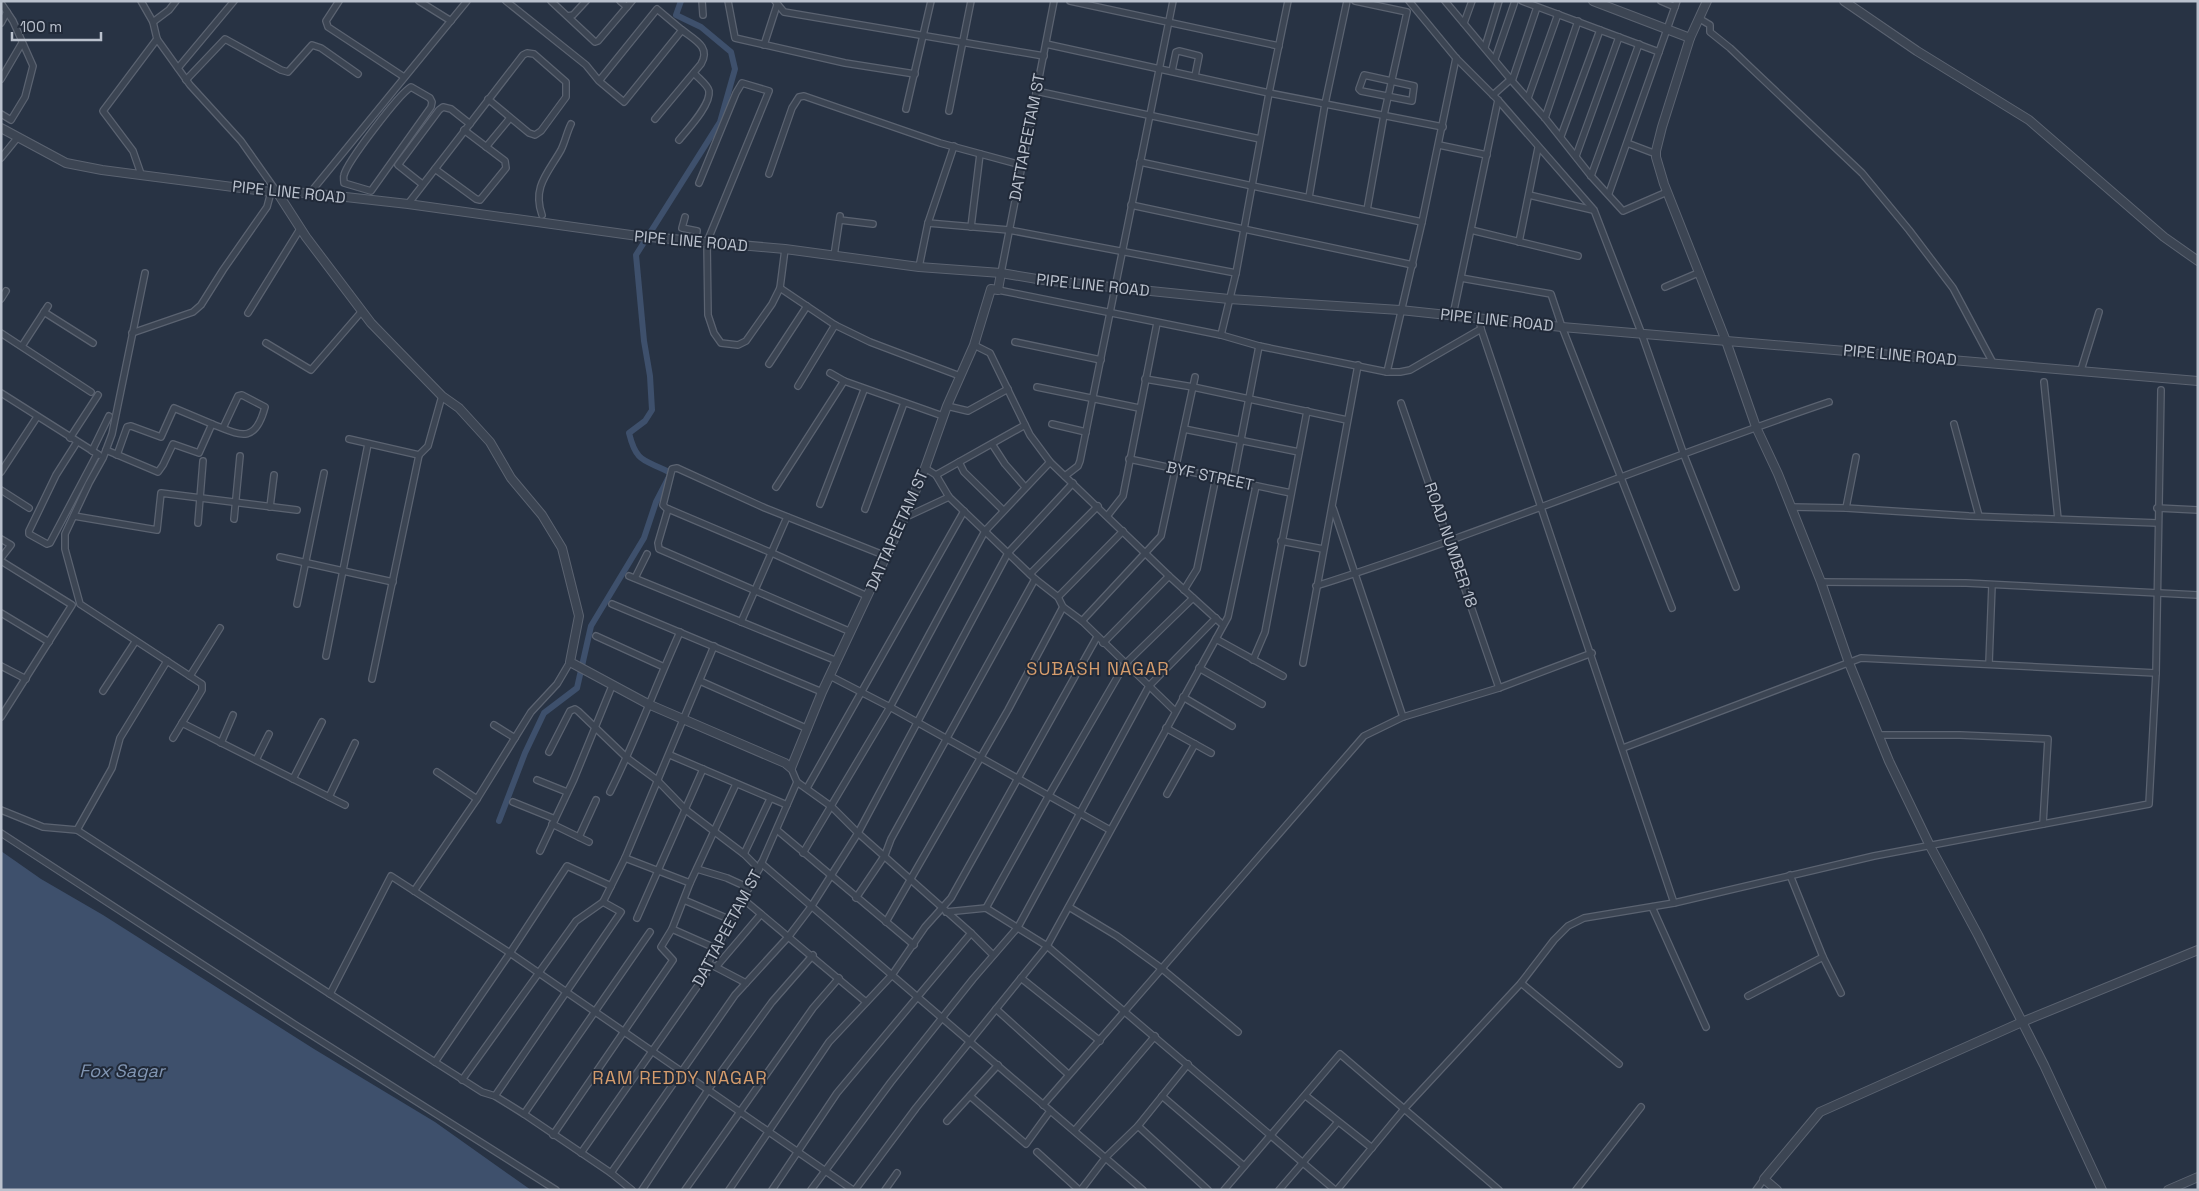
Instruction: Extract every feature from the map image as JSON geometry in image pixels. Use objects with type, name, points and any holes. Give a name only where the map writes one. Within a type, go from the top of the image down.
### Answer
[{"type":"street","points":[[141,1],[154,22],[157,39],[186,80],[241,141],[300,229],[362,311],[388,343],[442,396],[459,408],[490,442],[511,478],[542,515],[562,548],[579,616],[573,664],[558,684],[531,712],[477,799],[414,891]]},
{"type":"street","points":[[154,22],[169,10],[176,1]]},
{"type":"street","points":[[178,68],[234,1]]},
{"type":"street","points":[[339,1],[326,21],[328,27],[404,77]]},
{"type":"street","points":[[419,1],[451,21]]},
{"type":"street","points":[[310,193],[467,1]]},
{"type":"street","points":[[506,1],[586,65],[599,81],[624,102],[682,30]]},
{"type":"street","points":[[551,1],[595,42],[598,41],[632,1]]},
{"type":"street","points":[[568,16],[573,14],[586,1]]},
{"type":"street","points":[[620,1],[627,7]]},
{"type":"street","points":[[702,1],[703,15]]},
{"type":"street","points":[[728,1],[734,38],[845,63],[915,74]]},
{"type":"street","points":[[906,109],[931,1]]},
{"type":"street","points":[[949,111],[961,42],[971,1]]},
{"type":"street","name":"DATTAPEETAM ST","points":[[790,768],[822,692],[904,518],[1001,273],[1054,1]]},
{"type":"street","points":[[1070,1],[1279,46]]},
{"type":"street","points":[[1065,476],[1078,466],[1080,460],[1173,1]]},
{"type":"street","points":[[1221,335],[1236,273],[1260,139],[1288,1]]},
{"type":"street","points":[[1309,197],[1325,104],[1347,1]]},
{"type":"street","points":[[1355,1],[1406,12]]},
{"type":"street","points":[[1367,210],[1391,80],[1409,1]]},
{"type":"street","points":[[1409,1],[1456,58],[1498,100],[1594,210],[1641,332],[1684,455],[1736,587]]},
{"type":"street","points":[[1464,23],[1472,1]]},
{"type":"street","points":[[1485,47],[1499,1]]},
{"type":"street","points":[[1495,59],[1515,1]]},
{"type":"street","points":[[1522,1],[1659,52]]},
{"type":"street","points":[[1593,1],[1690,38]]},
{"type":"street","points":[[1609,193],[1676,4],[1661,1]]},
{"type":"street","points":[[1707,1],[1690,38],[1662,127],[1656,154],[1667,192],[1726,340],[1756,427],[1821,582],[1849,663],[1878,735],[1930,846],[2022,1022],[2102,1190]]},
{"type":"street","points":[[1844,1],[1917,51],[2029,120],[2164,237],[2198,261]]},
{"type":"street","points":[[1447,2],[1511,80],[1561,136],[1591,176],[1623,210],[1667,192]]},
{"type":"street","points":[[1,3],[8,12],[33,66],[25,97],[11,120],[1,114]]},
{"type":"street","points":[[764,46],[776,3]]},
{"type":"street","points":[[776,3],[784,12],[1044,56]]},
{"type":"street","points":[[1493,95],[1511,80],[1537,7]]},
{"type":"street","points":[[599,81],[657,9],[703,46],[705,50],[704,60],[655,120]]},
{"type":"street","points":[[1,23],[8,12]]},
{"type":"street","points":[[1528,98],[1558,14]]},
{"type":"street","points":[[1700,19],[1710,25],[1710,32],[1730,48],[1862,174],[1909,230],[1953,288],[1993,364]]},
{"type":"street","points":[[1545,118],[1578,21]]},
{"type":"street","points":[[1561,136],[1600,30]]},
{"type":"street","points":[[1576,156],[1619,37]]},
{"type":"street","points":[[141,174],[133,151],[104,111],[157,39]]},
{"type":"street","points":[[186,80],[224,39],[288,72],[312,45],[321,48],[358,74]]},
{"type":"street","points":[[1,79],[22,42]]},
{"type":"street","points":[[1046,44],[1269,93],[1443,127]]},
{"type":"street","points":[[1591,176],[1639,44]]},
{"type":"street","points":[[1175,71],[1176,52],[1179,51],[1198,56],[1195,76]]},
{"type":"street","points":[[408,204],[422,184],[435,169],[464,130],[470,124],[488,99],[523,55],[527,53],[534,54],[566,82],[566,97],[535,135],[529,133],[488,99]]},
{"type":"street","points":[[1386,372],[1400,310],[1413,266],[1456,58]]},
{"type":"street","points":[[678,140],[704,109],[709,95],[708,88],[694,73]]},
{"type":"street","points":[[1364,75],[1391,80],[1415,87],[1410,102],[1388,97],[1359,90],[1362,77],[1364,75]]},
{"type":"street","points":[[699,182],[736,93],[742,83],[769,91],[708,242],[708,315],[714,333],[721,343],[738,345],[746,341],[780,288],[785,250]]},
{"type":"street","points":[[411,87],[430,98],[432,102],[431,107],[371,191],[344,183],[344,174],[354,157],[396,102],[411,87]]},
{"type":"street","points":[[1036,91],[1260,139]]},
{"type":"street","points":[[389,95],[396,102]]},
{"type":"street","points":[[769,174],[792,108],[799,97],[804,96],[954,146],[1021,165]]},
{"type":"street","points":[[1453,315],[1498,100]]},
{"type":"street","points":[[422,184],[398,164],[439,110],[443,107],[448,107],[470,124]]},
{"type":"street","points":[[486,147],[510,118]]},
{"type":"street","points":[[542,215],[539,207],[539,189],[560,151],[571,124]]},
{"type":"street","name":"PIPE LINE ROAD","points":[[1,128],[66,163],[274,192],[310,193],[408,204],[638,236],[785,250],[919,267],[1001,273],[1043,280],[1229,299],[1400,310],[1562,327],[1641,332],[2198,381]]},
{"type":"street","points":[[435,169],[480,200],[506,168],[505,161],[464,130]]},
{"type":"street","points":[[1,158],[18,137]]},
{"type":"street","points":[[1627,142],[1656,154]]},
{"type":"street","points":[[1439,145],[1487,155]]},
{"type":"street","points":[[919,267],[928,223],[954,146]]},
{"type":"street","points":[[1519,242],[1538,148]]},
{"type":"street","points":[[344,150],[354,157]]},
{"type":"street","points":[[971,227],[980,154]]},
{"type":"street","points":[[1140,162],[1252,184],[1422,222]]},
{"type":"street","points":[[132,333],[193,312],[202,306],[223,270],[267,207],[274,192]]},
{"type":"street","points":[[1529,195],[1594,210]]},
{"type":"street","points":[[1131,205],[1413,266]]},
{"type":"street","points":[[684,217],[681,226],[689,230],[691,241]]},
{"type":"street","points":[[834,256],[840,218],[873,224]]},
{"type":"street","points":[[928,223],[1009,230],[1236,273]]},
{"type":"street","points":[[248,313],[300,229]]},
{"type":"street","points":[[1471,230],[1578,256]]},
{"type":"street","points":[[145,273],[112,434],[103,458],[65,534],[65,549],[80,604],[202,684],[202,690],[173,738]]},
{"type":"street","points":[[1665,287],[1698,273]]},
{"type":"street","points":[[1461,278],[1551,294],[1562,327],[1672,608]]},
{"type":"street","points":[[780,288],[834,325],[870,342],[960,376]]},
{"type":"street","points":[[994,290],[1221,335],[1259,346],[1386,372],[1410,370],[1481,329]]},
{"type":"street","points":[[1,299],[6,291]]},
{"type":"street","points":[[22,346],[48,306]]},
{"type":"street","points":[[769,364],[806,306]]},
{"type":"street","points":[[266,343],[311,370],[362,311]]},
{"type":"street","points":[[44,312],[93,343]]},
{"type":"street","points":[[2081,370],[2099,312]]},
{"type":"street","points":[[1479,318],[1481,329],[1624,748],[1674,903]]},
{"type":"street","points":[[1108,515],[1123,496],[1157,323]]},
{"type":"street","points":[[798,386],[834,325]]},
{"type":"street","points":[[1,333],[91,392]]},
{"type":"street","points":[[1015,342],[1101,360]]},
{"type":"street","points":[[974,345],[990,353],[1030,435],[1050,462],[1223,625]]},
{"type":"street","points":[[1233,481],[1259,346]]},
{"type":"street","points":[[1303,663],[1358,365]]},
{"type":"street","points":[[830,373],[864,390],[944,416]]},
{"type":"street","points":[[1082,621],[1161,536],[1196,377]]},
{"type":"street","points":[[1145,379],[1193,387],[1347,420]]},
{"type":"street","points":[[776,487],[844,381]]},
{"type":"street","points":[[2044,382],[2058,520]]},
{"type":"street","points":[[1037,387],[1139,408]]},
{"type":"street","points":[[947,406],[968,411],[1008,389]]},
{"type":"street","points":[[820,504],[864,390]]},
{"type":"street","points":[[944,910],[986,908],[1047,946],[1336,1190],[1404,1109],[1522,983],[1554,940],[1568,926],[1584,918],[1674,903],[1790,875],[2149,804],[2156,673],[2158,592],[2157,508],[2161,390]]},
{"type":"street","points":[[2,394],[103,458]]},
{"type":"street","points":[[70,438],[98,395]]},
{"type":"street","points":[[161,437],[174,408],[240,435],[250,432],[257,427],[266,407],[242,395],[238,396],[223,428]]},
{"type":"street","points":[[372,679],[419,455],[428,446],[442,396]]},
{"type":"street","points":[[1316,586],[1450,541],[1756,427],[1830,402]]},
{"type":"street","points":[[865,508],[904,403]]},
{"type":"street","name":"ROAD NUMBER 18","points":[[1401,403],[1499,688]]},
{"type":"street","points":[[1252,660],[1265,632],[1307,411]]},
{"type":"street","points":[[1,472],[37,416]]},
{"type":"street","points":[[77,442],[56,475],[29,531],[29,534],[47,544],[50,543],[94,453],[108,416]]},
{"type":"street","points":[[117,455],[129,426],[161,437],[171,445],[174,444],[199,453],[212,424]]},
{"type":"street","points":[[1052,424],[1086,432]]},
{"type":"street","points":[[1954,424],[1979,516]]},
{"type":"street","points":[[936,475],[1025,425]]},
{"type":"street","points":[[1184,429],[1299,452]]},
{"type":"street","points":[[348,440],[419,455]]},
{"type":"street","points":[[326,656],[368,444]]},
{"type":"street","points":[[992,444],[1005,464],[1025,487]]},
{"type":"street","points":[[106,450],[158,472],[164,465],[171,445]]},
{"type":"street","points":[[234,519],[240,456]]},
{"type":"street","points":[[1846,508],[1856,457]]},
{"type":"street","name":"BYF STREET","points":[[1129,459],[1291,492]]},
{"type":"street","points":[[198,523],[203,461]]},
{"type":"street","points":[[958,462],[964,472],[1003,510]]},
{"type":"street","points":[[803,853],[890,707],[984,531],[1050,462]]},
{"type":"street","points":[[867,596],[772,553],[668,510],[663,505],[674,468],[787,517],[886,556]]},
{"type":"street","points":[[925,468],[936,475],[949,497],[1035,579],[1058,597],[1064,607],[1082,621],[1175,711]]},
{"type":"street","points":[[297,604],[324,473]]},
{"type":"street","points":[[270,507],[274,475]]},
{"type":"street","points":[[1184,590],[1197,569],[1216,477]]},
{"type":"street","points":[[611,1173],[681,1070],[746,982],[789,936],[811,908],[858,833],[1008,553],[1073,483]]},
{"type":"street","points":[[330,994],[391,876],[510,952],[624,1033],[653,1050],[854,1190],[916,1108],[1047,946],[1228,617],[1256,486]]},
{"type":"street","points":[[1,490],[29,508]]},
{"type":"street","points":[[74,516],[156,530],[161,492],[297,510]]},
{"type":"street","points":[[904,518],[949,497]]},
{"type":"street","points":[[1030,574],[1098,506]]},
{"type":"street","points":[[1791,507],[1846,508],[2058,520],[2158,522]]},
{"type":"street","points":[[1332,508],[1403,717]]},
{"type":"street","points":[[2157,508],[2198,510]]},
{"type":"street","points":[[668,510],[658,543],[659,549],[852,629]]},
{"type":"street","points":[[807,788],[964,511]]},
{"type":"street","points":[[741,622],[787,517]]},
{"type":"street","points":[[1058,597],[1123,531]]},
{"type":"street","points":[[1,539],[11,545],[1,559],[72,605],[80,604]]},
{"type":"street","points":[[1281,540],[1323,549]]},
{"type":"street","points":[[647,554],[632,577],[837,661]]},
{"type":"street","points":[[280,556],[393,582]]},
{"type":"street","points":[[1103,643],[1169,576]]},
{"type":"street","points":[[856,898],[885,855],[891,839],[1035,579]]},
{"type":"street","points":[[1821,582],[1992,585],[2198,595]]},
{"type":"street","points":[[1989,663],[1992,585]]},
{"type":"street","points":[[986,908],[1048,795],[1125,664],[1193,598]]},
{"type":"street","points":[[612,604],[822,692]]},
{"type":"street","points":[[1,717],[72,605]]},
{"type":"street","points":[[886,922],[1010,707],[1064,607]]},
{"type":"street","points":[[1,613],[49,642]]},
{"type":"street","points":[[811,1190],[825,1169],[942,1018],[1018,927],[1149,686],[1216,618]]},
{"type":"street","points":[[190,676],[220,628]]},
{"type":"street","points":[[610,792],[627,758],[648,704],[680,632]]},
{"type":"street","points":[[596,636],[664,667]]},
{"type":"street","points":[[729,1190],[829,1042],[892,975],[925,927],[944,910],[1097,637]]},
{"type":"street","points":[[1216,639],[1283,676]]},
{"type":"street","points":[[103,691],[136,642]]},
{"type":"street","points":[[462,1080],[576,922],[603,902],[625,858],[657,780],[670,755],[714,646]]},
{"type":"street","points":[[1043,1105],[1161,968],[1194,934],[1354,746],[1374,730],[1403,717],[1499,688],[1592,653]]},
{"type":"street","points":[[1624,748],[1861,658],[1989,663],[2156,673]]},
{"type":"street","points":[[77,830],[112,768],[120,738],[167,661]]},
{"type":"street","points":[[573,664],[612,686],[684,721],[785,763],[790,768],[797,782],[832,807],[858,833],[885,855],[994,956]]},
{"type":"street","points":[[1,666],[26,679]]},
{"type":"street","points":[[1199,668],[1262,704]]},
{"type":"street","points":[[830,676],[947,738],[1110,830]]},
{"type":"street","points":[[700,681],[808,729]]},
{"type":"street","points":[[540,851],[596,729],[612,686]]},
{"type":"street","points":[[1183,697],[1232,726]]},
{"type":"street","points":[[549,752],[572,710],[578,711],[627,758],[657,780],[686,810],[760,866],[972,1041],[1043,1105],[1075,1130],[1143,1190]]},
{"type":"street","points":[[221,743],[233,715]]},
{"type":"street","points":[[292,779],[322,722]]},
{"type":"street","points":[[182,723],[344,805]]},
{"type":"street","points":[[494,725],[515,738]]},
{"type":"street","points":[[1166,728],[1211,753]]},
{"type":"street","points":[[256,760],[269,734]]},
{"type":"street","points":[[1878,735],[1960,735],[2048,739],[2043,824]]},
{"type":"street","points":[[328,797],[355,743]]},
{"type":"street","points":[[1167,794],[1195,744]]},
{"type":"street","points":[[670,755],[787,805]]},
{"type":"street","points":[[637,918],[704,769]]},
{"type":"street","points":[[437,772],[477,799]]},
{"type":"street","points":[[537,780],[567,792]]},
{"type":"street","name":"DATTAPEETAM ST","points":[[582,1153],[706,974],[708,962],[760,866],[797,782]]},
{"type":"street","points":[[553,1135],[673,960],[661,948],[672,929],[690,883],[736,784]]},
{"type":"street","points":[[744,854],[770,799]]},
{"type":"street","points":[[579,837],[596,800]]},
{"type":"street","points":[[513,802],[553,821],[589,842]]},
{"type":"street","points":[[1,810],[43,827],[77,830],[462,1080],[524,1114],[611,1173],[632,1190]]},
{"type":"street","points":[[777,830],[914,945]]},
{"type":"street","points":[[1,833],[556,1190]]},
{"type":"street","points":[[625,858],[690,883]]},
{"type":"street","points":[[435,1062],[566,866],[611,886]]},
{"type":"street","points":[[697,869],[727,878],[748,888]]},
{"type":"street","points":[[1790,875],[1823,957],[1841,992]]},
{"type":"street","points":[[742,898],[813,955],[866,1002]]},
{"type":"street","points":[[684,900],[730,920]]},
{"type":"street","points":[[494,1096],[621,912],[603,902]]},
{"type":"street","points":[[1069,907],[1117,936],[1161,968],[1238,1032]]},
{"type":"street","points":[[1652,907],[1706,1027]]},
{"type":"street","points":[[716,967],[761,914]]},
{"type":"street","points":[[672,929],[715,948]]},
{"type":"street","points":[[524,1114],[650,932]]},
{"type":"street","points":[[772,1190],[797,1150],[838,1093],[971,933]]},
{"type":"street","points":[[1756,1190],[1820,1112],[2022,1022],[2198,950]]},
{"type":"street","points":[[642,1190],[708,1090],[772,1002],[813,955]]},
{"type":"street","points":[[1748,996],[1823,957]]},
{"type":"street","points":[[708,962],[746,982]]},
{"type":"street","points":[[685,1190],[739,1110],[813,1008],[839,978]]},
{"type":"street","points":[[1021,978],[1100,1041]]},
{"type":"street","points":[[1522,983],[1620,1064]]},
{"type":"street","points":[[996,1009],[1068,1074]]},
{"type":"street","points":[[1075,1130],[1155,1036]]},
{"type":"street","points":[[1224,1190],[1340,1054],[1499,1190]]},
{"type":"street","points":[[1037,1152],[1080,1190],[1106,1157],[1138,1126],[1188,1064]]},
{"type":"street","points":[[947,1120],[998,1065]]},
{"type":"street","points":[[970,1096],[1026,1144],[1050,1111]]},
{"type":"street","points":[[1162,1096],[1244,1166]]},
{"type":"street","points":[[1306,1096],[1337,1123],[1372,1148]]},
{"type":"street","points":[[1576,1190],[1641,1107]]},
{"type":"street","points":[[1278,1190],[1337,1123]]},
{"type":"street","points":[[1138,1126],[1208,1190]]},
{"type":"street","points":[[885,1190],[897,1173]]},
{"type":"street","points":[[2168,1190],[2198,1177]]},
{"type":"street","points":[[1764,1179],[1777,1190]]},
{"type":"water","name":"Fox Sagar","points":[[1,851],[41,879],[103,915],[314,1049],[435,1122],[531,1190],[1,1190]]},
{"type":"waterway","points":[[499,821],[525,753],[544,713],[577,688],[591,626],[644,538],[656,502],[671,473],[643,460],[635,451],[629,433],[645,421],[652,410],[650,376],[644,341],[636,255],[720,122],[735,69],[731,52],[701,27],[676,15],[681,1]]},
{"type":"district","name":"SUBASH NAGAR","points":[[1098,668]]},
{"type":"district","name":"RAM REDDY NAGAR","points":[[680,1077]]}]
